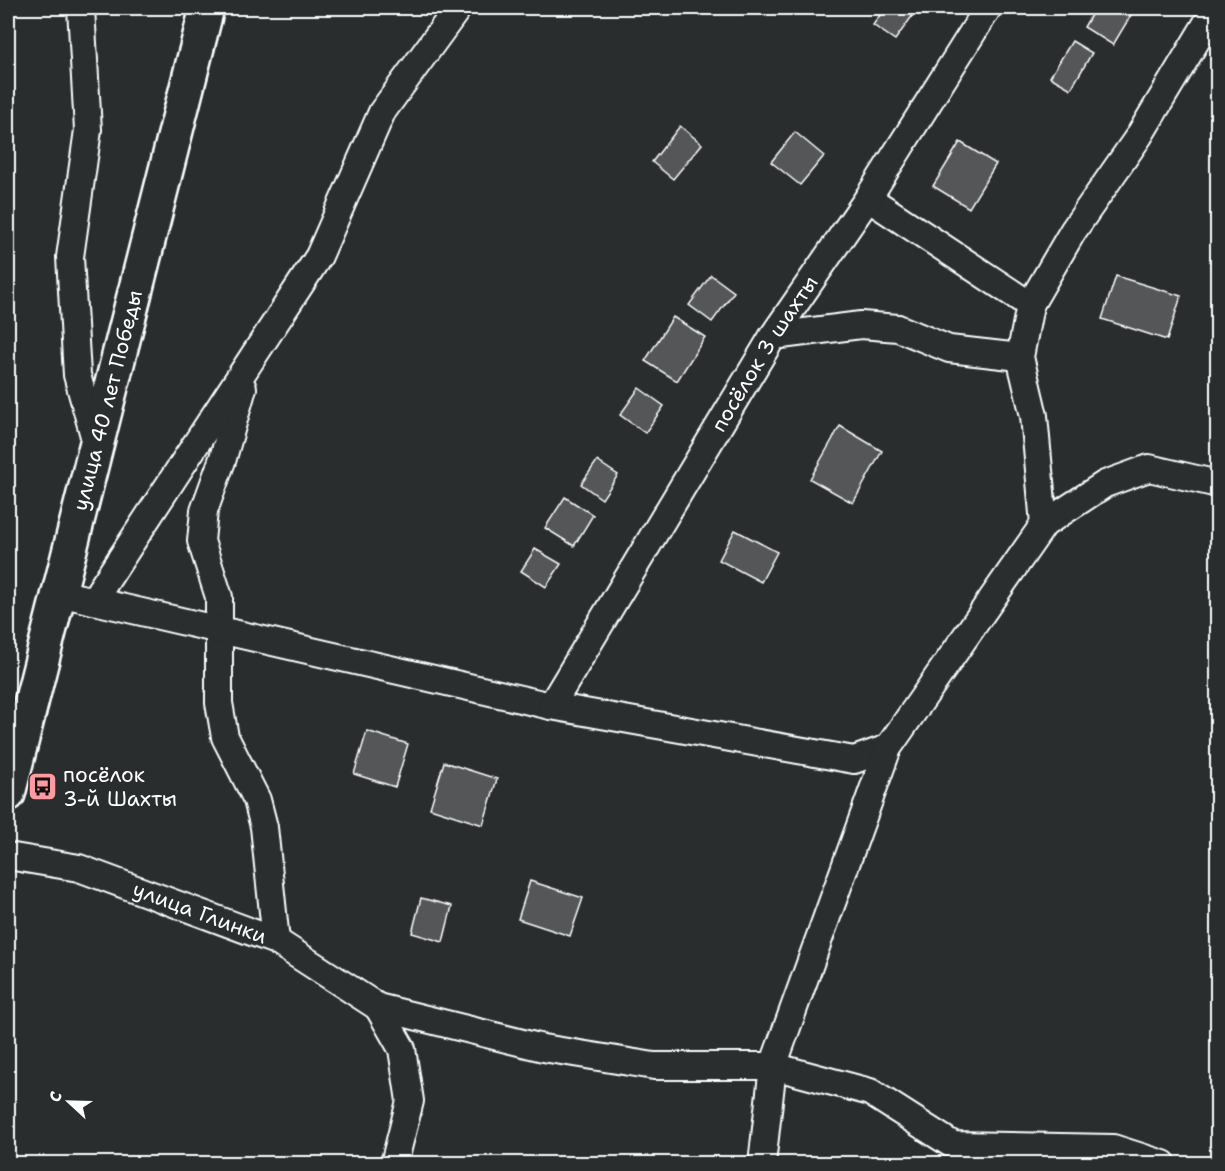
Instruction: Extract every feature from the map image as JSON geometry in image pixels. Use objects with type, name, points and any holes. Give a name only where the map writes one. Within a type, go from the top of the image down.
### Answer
[{"type":"main road","name":"улица 40 лет Победы","points":[[8,794],[207,8]]},
{"type":"street","points":[[81,8],[88,130],[70,257],[77,375],[96,443]]},
{"type":"street","points":[[93,601],[319,256],[382,112],[458,8]]},
{"type":"street","name":"посёлок 3 шахты","points":[[551,706],[773,336],[868,198],[988,8]]},
{"type":"street","points":[[1044,524],[1034,416],[1020,357],[1030,305],[1073,231],[1140,136],[1208,15]]},
{"type":"street","points":[[868,198],[1030,305]]},
{"type":"street","points":[[773,336],[861,325],[898,328],[950,349],[1020,357]]},
{"type":"street","points":[[252,359],[223,458],[204,511],[201,541],[219,597],[219,703],[225,737],[257,800],[264,827],[276,941]]},
{"type":"street","points":[[762,1164],[773,1066],[888,748],[1044,524],[1105,484],[1149,468],[1218,484]]},
{"type":"street","points":[[59,593],[551,706],[854,760],[888,748]]},
{"type":"street","name":"улица Глинки","points":[[8,856],[79,868],[276,941],[378,1007]]},
{"type":"street","points":[[378,1007],[543,1048],[654,1066],[773,1066],[870,1092],[953,1145],[1113,1148],[1163,1164]]},
{"type":"street","points":[[378,1007],[402,1049],[410,1101],[394,1164]]},
{"type":"building","points":[[885,8],[918,8],[895,40],[873,25]]},
{"type":"building","points":[[1095,8],[1134,10],[1113,45],[1084,27]]},
{"type":"building","points":[[1072,41],[1092,53],[1071,89],[1050,77]]},
{"type":"building","points":[[680,126],[702,144],[673,179],[652,162]]},
{"type":"building","points":[[795,132],[824,156],[800,185],[771,162]]},
{"type":"building","points":[[960,142],[996,164],[969,208],[933,186]]},
{"type":"building","points":[[711,275],[734,292],[712,322],[689,305]]},
{"type":"building","points":[[1116,276],[1181,296],[1167,340],[1102,319]]},
{"type":"building","points":[[673,317],[705,337],[677,381],[645,361]]},
{"type":"building","points":[[639,388],[664,406],[645,433],[620,415]]},
{"type":"building","points":[[840,426],[882,451],[853,503],[810,479]]},
{"type":"building","points":[[597,461],[618,475],[602,499],[581,484]]},
{"type":"building","points":[[565,497],[593,515],[574,546],[545,528]]},
{"type":"building","points":[[735,530],[777,552],[761,582],[719,560]]},
{"type":"building","points":[[535,549],[561,564],[546,587],[521,571]]},
{"type":"building","points":[[367,731],[408,744],[395,787],[354,774]]},
{"type":"building","points":[[444,762],[497,779],[483,825],[430,808]]},
{"type":"building","points":[[530,881],[583,898],[570,936],[518,919]]},
{"type":"building","points":[[421,898],[452,906],[443,942],[412,933]]},
{"type":"place","name":"посёлок 3-й Шахты","points":[[42,787]]}]
